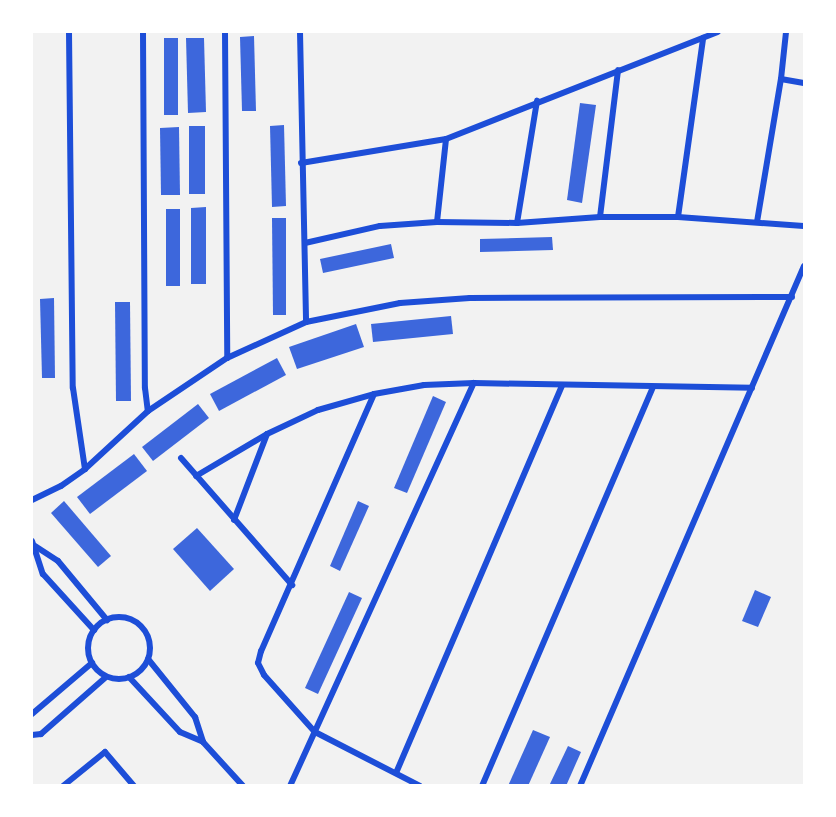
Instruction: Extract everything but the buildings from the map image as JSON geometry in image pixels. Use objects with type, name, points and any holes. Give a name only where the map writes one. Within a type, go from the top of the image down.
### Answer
[{"type":"street","points":[[69,32],[73,388],[85,469]]},
{"type":"street","points":[[143,32],[148,411]]},
{"type":"street","points":[[225,32],[227,358]]},
{"type":"street","points":[[300,32],[306,322]]},
{"type":"street","points":[[301,163],[446,139],[537,101],[718,32]]},
{"type":"street","points":[[757,222],[781,79],[786,32]]},
{"type":"street","points":[[678,217],[703,38]]},
{"type":"street","points":[[600,217],[618,70]]},
{"type":"street","points":[[781,79],[804,83]]},
{"type":"street","points":[[517,223],[537,101]]},
{"type":"street","points":[[437,222],[446,139]]},
{"type":"street","points":[[304,243],[380,226],[437,222],[517,223],[600,217],[678,217],[804,226]]},
{"type":"street","points":[[580,786],[804,266]]},
{"type":"street","points":[[32,500],[61,486],[85,469],[148,411],[227,358],[306,322],[400,303],[470,298],[792,297]]},
{"type":"street","points":[[196,476],[267,434],[318,410],[374,394],[424,385],[474,383],[752,388]]},
{"type":"street","points":[[290,786],[474,383]]},
{"type":"street","points":[[396,773],[562,386]]},
{"type":"street","points":[[482,786],[653,387]]},
{"type":"street","points":[[374,394],[292,585],[261,651],[258,663],[264,675],[315,732],[420,786]]},
{"type":"street","points":[[234,520],[267,434]]},
{"type":"street","points":[[181,458],[292,585]]},
{"type":"street","points":[[33,543],[58,561],[107,620]]},
{"type":"street","points":[[33,543],[43,574],[94,630]]},
{"type":"street","points":[[128,618],[137,623],[149,639],[148,659],[143,668],[129,677],[116,679],[106,677],[92,663],[88,646],[94,630],[107,620],[128,618]]},
{"type":"street","points":[[148,659],[195,717],[203,742]]},
{"type":"street","points":[[32,714],[92,663]]},
{"type":"street","points":[[32,735],[41,734],[106,677]]},
{"type":"street","points":[[129,677],[180,732],[203,742],[243,786]]},
{"type":"street","points":[[63,786],[105,752],[134,786]]}]
